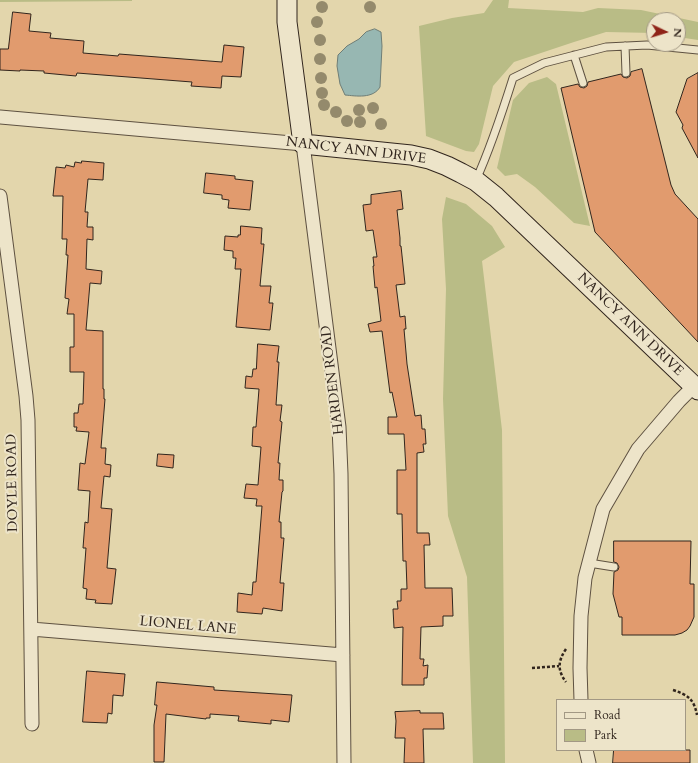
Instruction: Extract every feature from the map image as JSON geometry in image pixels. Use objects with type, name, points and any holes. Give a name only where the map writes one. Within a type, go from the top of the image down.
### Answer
[{"type":"street","name":"HARDEN ROAD","points":[[287,0],[287,22],[339,427],[341,474],[344,763]]},
{"type":"street","name":"NANCY ANN DRIVE","points":[[0,117],[303,144],[411,155],[429,159],[447,166],[476,181],[496,197],[697,386]]},
{"type":"street","name":"DOYLE ROAD","points":[[0,196],[28,420],[32,724]]},
{"type":"street","points":[[581,699],[581,616],[585,578],[603,509],[638,449],[679,401],[697,386]]},
{"type":"street","name":"LIONEL LANE","points":[[31,629],[343,655]]},
{"type":"street","points":[[586,751],[589,763]]},
{"type":"lane","points":[[476,181],[498,125],[513,78],[544,63],[606,47],[647,45],[698,50]]},
{"type":"lane","points":[[624,46],[626,73]]},
{"type":"lane","points":[[574,55],[583,83]]},
{"type":"lane","points":[[589,563],[614,567]]},
{"type":"path","points":[[567,646],[561,657],[559,666],[562,676],[569,686]]},
{"type":"path","points":[[532,668],[559,666]]},
{"type":"path","points":[[673,690],[688,697],[690,701],[693,702],[696,715]]},
{"type":"green space","points":[[0,0],[132,0],[132,1],[0,2]]},
{"type":"green space","points":[[493,0],[509,0],[508,8],[583,12],[598,8],[641,10],[650,12],[646,12],[646,33],[606,32],[514,62],[493,86],[479,144],[474,152],[466,151],[426,136],[419,26],[452,18],[484,13]]},
{"type":"green space","points":[[686,19],[698,22],[698,40],[686,38]]},
{"type":"green space","points":[[547,77],[556,84],[590,226],[574,223],[535,187],[517,174],[505,176],[497,168],[513,100],[529,83]]},
{"type":"green space","points":[[446,197],[466,204],[492,226],[505,247],[482,261],[502,430],[505,763],[473,763],[467,577],[448,516],[443,399],[446,289],[442,219]]},
{"type":"water","points":[[375,29],[381,32],[382,46],[380,87],[377,91],[369,95],[345,95],[340,84],[337,66],[338,55],[347,46],[359,39],[366,32]]},
{"type":"building","points":[[13,12],[31,14],[29,31],[51,33],[50,38],[84,41],[83,53],[118,56],[119,54],[222,62],[224,45],[244,47],[241,77],[222,76],[221,88],[191,86],[192,82],[77,73],[76,76],[44,73],[44,71],[0,70],[0,49],[8,49]]},
{"type":"building","points":[[642,69],[671,185],[675,194],[698,219],[698,342],[595,232],[561,88],[578,84],[580,87],[584,88],[587,86],[588,82],[621,74],[623,77],[627,78],[630,76],[631,72]]},
{"type":"building","points":[[698,73],[698,158],[682,128],[683,125],[676,112],[687,79]]},
{"type":"building","points":[[82,161],[104,163],[103,180],[88,179],[85,212],[88,212],[87,227],[93,227],[93,240],[87,239],[86,269],[102,271],[101,284],[90,283],[86,330],[103,331],[103,389],[105,399],[101,448],[106,448],[105,464],[111,465],[110,477],[104,476],[101,508],[112,509],[107,568],[116,569],[112,604],[95,603],[96,600],[86,599],[87,589],[83,588],[86,548],[83,548],[85,522],[88,523],[90,491],[78,490],[80,463],[85,464],[89,432],[76,431],[77,427],[74,427],[74,413],[78,413],[79,404],[83,404],[84,372],[70,372],[70,347],[74,347],[74,314],[67,314],[69,299],[65,298],[68,255],[66,255],[67,239],[62,239],[63,196],[53,196],[56,167],[65,168],[66,165],[74,167],[75,162],[81,163]]},
{"type":"building","points":[[206,173],[235,176],[235,179],[253,181],[250,210],[228,208],[229,200],[222,199],[222,195],[204,193]]},
{"type":"building","points":[[401,191],[403,209],[397,210],[405,284],[396,285],[400,317],[405,316],[406,329],[404,329],[407,364],[415,416],[421,415],[422,429],[425,429],[426,444],[423,444],[424,452],[417,453],[417,533],[429,533],[430,545],[424,545],[425,588],[452,588],[453,616],[443,616],[443,626],[421,627],[420,659],[424,659],[423,666],[428,665],[427,678],[424,678],[424,685],[402,685],[403,627],[394,628],[393,609],[398,609],[397,601],[401,601],[401,589],[407,589],[406,561],[403,561],[402,514],[397,514],[397,470],[406,470],[404,434],[388,434],[388,417],[397,417],[392,392],[390,393],[382,331],[370,332],[368,324],[381,321],[373,266],[373,257],[377,257],[373,230],[366,231],[363,205],[371,204],[371,195]]},
{"type":"building","points":[[241,226],[262,228],[261,244],[264,244],[260,286],[271,286],[269,303],[273,303],[270,330],[236,327],[241,269],[235,269],[236,258],[233,258],[233,251],[224,250],[225,236],[238,237],[238,235],[240,235]]},
{"type":"building","points":[[258,344],[279,346],[276,405],[282,405],[278,463],[280,463],[279,480],[283,480],[283,491],[279,522],[281,522],[281,538],[284,538],[280,583],[284,583],[282,611],[263,608],[262,614],[237,612],[238,593],[252,595],[253,582],[256,582],[262,506],[256,506],[257,499],[244,498],[246,484],[258,485],[261,447],[252,446],[253,427],[256,427],[259,389],[245,388],[246,376],[252,377],[253,369],[256,369]]},
{"type":"building","points":[[158,454],[174,455],[173,468],[157,466]]},
{"type":"building","points":[[614,541],[691,541],[690,584],[694,584],[694,617],[687,630],[675,635],[622,635],[622,617],[619,617],[613,594],[614,572],[618,570],[619,567],[617,563],[614,562]]},
{"type":"building","points":[[87,671],[125,674],[123,696],[113,695],[112,714],[108,713],[107,723],[83,722]]},
{"type":"building","points":[[157,682],[214,687],[214,690],[292,695],[289,722],[271,720],[271,724],[238,721],[239,716],[210,714],[210,718],[206,719],[166,714],[164,762],[154,762],[154,725],[157,705],[155,705]]},
{"type":"building","points":[[420,711],[420,713],[443,713],[444,729],[423,729],[424,763],[404,763],[405,738],[395,738],[395,712]]},
{"type":"building","points":[[690,750],[690,763],[613,763],[614,751]]}]
